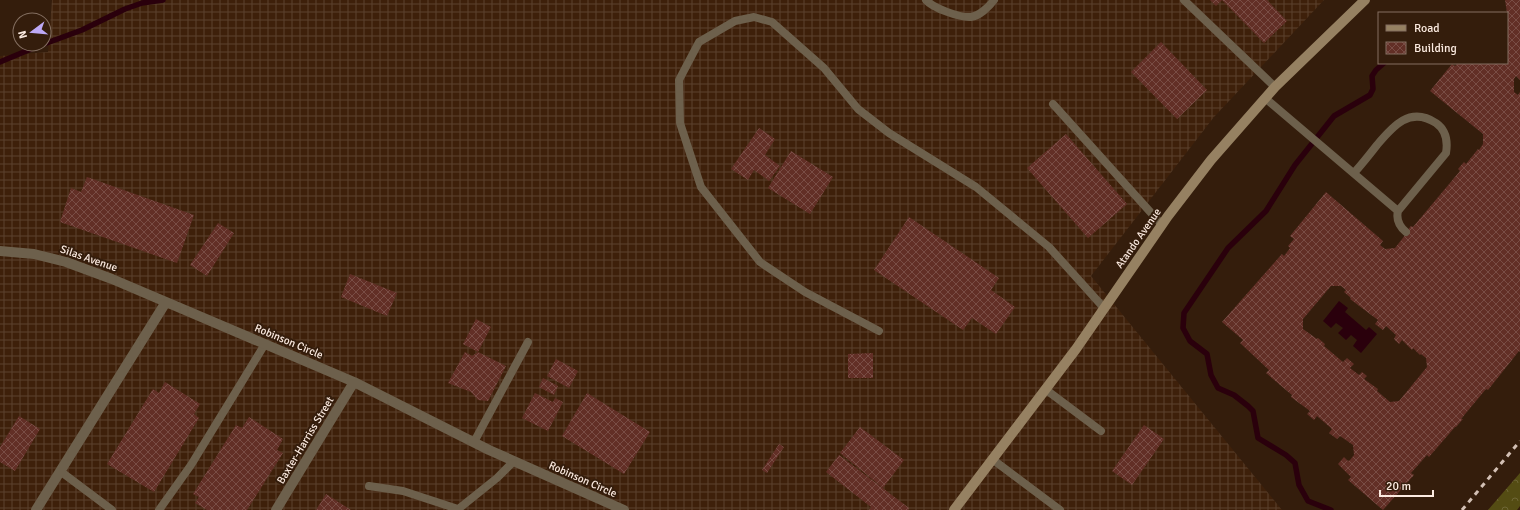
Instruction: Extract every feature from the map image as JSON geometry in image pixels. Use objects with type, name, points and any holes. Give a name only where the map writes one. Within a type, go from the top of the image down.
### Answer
[{"type":"main road","name":"Atando Avenue","points":[[954,510],[1045,389],[1210,160],[1275,87],[1365,0]]},
{"type":"street","name":"Silas Avenue","points":[[0,251],[34,254],[66,262],[112,279],[166,302]]},
{"type":"street","name":"Robinson Circle","points":[[166,302],[354,382],[514,461],[624,510]]},
{"type":"street","points":[[36,510],[166,302]]},
{"type":"street","name":"Baxter-Harriss Street","points":[[276,510],[354,382]]},
{"type":"lane","points":[[926,0],[944,12],[971,17],[988,8],[994,0]]},
{"type":"lane","points":[[1184,0],[1275,87]]},
{"type":"lane","points":[[879,331],[805,292],[760,262],[701,186],[680,123],[680,80],[699,42],[735,20],[754,17],[772,22],[824,68],[858,109],[889,133],[976,187],[1049,247],[1104,308]]},
{"type":"lane","points":[[1265,98],[1398,211]]},
{"type":"lane","points":[[1053,104],[1162,225]]},
{"type":"lane","points":[[1354,173],[1398,122],[1418,116],[1428,118],[1443,129],[1448,146],[1446,153],[1398,211],[1396,217],[1406,232]]},
{"type":"lane","points":[[474,442],[528,342]]},
{"type":"lane","points":[[159,510],[191,465],[265,344]]},
{"type":"lane","points":[[1045,389],[1101,431]]},
{"type":"lane","points":[[992,459],[1060,510]]},
{"type":"lane","points":[[369,486],[403,491],[457,510],[497,478],[514,461]]},
{"type":"lane","points":[[60,471],[112,510]]},
{"type":"shaded area","points":[[52,0],[1324,0],[1214,117],[1091,276],[1282,510],[0,510],[0,56],[52,52]]},
{"type":"shaded area","points":[[1339,301],[1348,308],[1345,312],[1366,330],[1369,327],[1377,334],[1361,353],[1353,346],[1357,340],[1351,335],[1346,340],[1338,333],[1343,328],[1336,323],[1331,328],[1323,321]]},
{"type":"green space","points":[[1520,473],[1520,506],[1517,510],[1488,510]]},
{"type":"building","points":[[1210,0],[1222,0],[1216,6]]},
{"type":"building","points":[[1222,0],[1267,0],[1287,21],[1264,43]]},
{"type":"building","points":[[1505,0],[1520,0],[1520,80],[1516,76],[1514,79],[1514,92],[1518,95],[1520,92],[1520,352],[1519,351],[1488,390],[1486,389],[1461,419],[1463,419],[1429,457],[1427,455],[1411,473],[1414,475],[1383,510],[1348,480],[1351,477],[1338,464],[1344,457],[1348,461],[1354,455],[1353,445],[1340,436],[1337,439],[1329,433],[1332,429],[1317,416],[1314,420],[1307,414],[1310,411],[1291,397],[1292,395],[1266,373],[1269,370],[1240,343],[1243,340],[1222,322],[1282,254],[1284,256],[1290,248],[1288,246],[1294,239],[1290,236],[1326,192],[1383,241],[1380,245],[1385,249],[1395,248],[1411,226],[1413,227],[1460,171],[1458,169],[1464,162],[1466,164],[1483,144],[1483,134],[1430,91],[1452,64],[1455,66],[1457,64],[1508,64],[1508,12]],"holes":[[[1331,286],[1341,286],[1346,290],[1344,292],[1351,298],[1350,299],[1378,320],[1375,324],[1383,330],[1386,326],[1396,335],[1394,339],[1399,344],[1402,340],[1412,350],[1413,348],[1420,355],[1421,354],[1426,358],[1427,367],[1399,401],[1390,402],[1377,391],[1378,389],[1364,379],[1367,376],[1362,372],[1359,375],[1350,368],[1354,364],[1347,358],[1343,362],[1324,346],[1325,344],[1318,338],[1317,339],[1303,329],[1303,319]]]},
{"type":"building","points":[[1161,42],[1207,90],[1177,119],[1131,72]]},
{"type":"building","points":[[759,128],[775,139],[765,155],[780,166],[769,181],[754,170],[748,180],[731,169]]},
{"type":"building","points":[[1066,134],[1127,204],[1088,238],[1027,168]]},
{"type":"building","points":[[791,151],[833,177],[810,214],[768,188]]},
{"type":"building","points":[[87,177],[194,215],[177,263],[60,222],[71,188],[81,192]]},
{"type":"building","points":[[909,217],[999,278],[991,290],[1015,307],[996,334],[972,318],[963,330],[874,270]]},
{"type":"building","points":[[218,223],[234,233],[207,276],[190,265]]},
{"type":"building","points":[[350,274],[397,293],[387,316],[341,297]]},
{"type":"building","points":[[476,319],[491,327],[478,352],[463,344]]},
{"type":"building","points":[[465,352],[472,356],[478,352],[506,366],[488,401],[478,400],[471,392],[448,383]]},
{"type":"building","points":[[873,353],[873,378],[848,378],[848,354]]},
{"type":"building","points":[[556,359],[578,371],[569,388],[547,376]]},
{"type":"building","points":[[543,378],[558,386],[554,395],[539,387]]},
{"type":"building","points":[[165,382],[200,404],[194,414],[199,418],[154,492],[107,464],[153,389],[159,393]]},
{"type":"building","points":[[535,393],[553,402],[555,398],[563,402],[548,431],[522,418]]},
{"type":"building","points":[[587,393],[650,432],[624,474],[562,436]]},
{"type":"building","points":[[19,416],[40,429],[15,471],[0,462],[0,447]]},
{"type":"building","points":[[249,417],[283,439],[277,450],[283,453],[247,510],[207,510],[195,503],[199,497],[193,494],[236,425],[242,428]]},
{"type":"building","points":[[1144,425],[1164,439],[1132,485],[1112,471]]},
{"type":"building","points":[[860,427],[904,460],[883,488],[840,453]]},
{"type":"building","points":[[779,444],[784,447],[767,473],[762,470]]},
{"type":"building","points":[[839,455],[909,508],[908,510],[869,510],[871,507],[826,472]]},
{"type":"building","points":[[326,494],[351,510],[316,510]]},
{"type":"waterway","points":[[52,41],[82,30],[125,9],[142,3],[163,0]]},
{"type":"waterway","points":[[0,62],[24,52]]},
{"type":"waterway","points":[[1331,510],[1308,501],[1299,485],[1295,463],[1286,455],[1258,438],[1253,411],[1248,406],[1234,395],[1218,388],[1211,375],[1207,354],[1190,341],[1183,328],[1184,313],[1228,248],[1266,211],[1295,165],[1334,116],[1370,95],[1373,89],[1372,76],[1383,64]]},
{"type":"railway","points":[[1462,510],[1520,441]]}]
